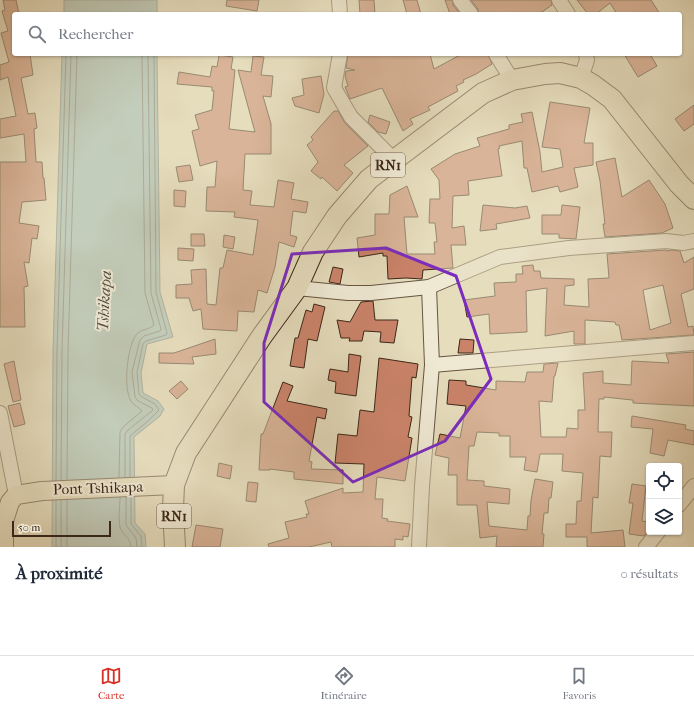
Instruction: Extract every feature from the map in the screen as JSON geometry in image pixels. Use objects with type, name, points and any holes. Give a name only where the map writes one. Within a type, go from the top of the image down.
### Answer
[{"type":"highway","name":"RN1","points":[[175,547],[173,510],[174,485],[186,453],[262,336],[297,288],[313,252],[337,216],[369,179],[483,93],[512,80],[545,74],[560,73],[581,78],[594,85],[612,99],[679,184],[694,200]]},
{"type":"main road","name":"Pont Tshikapa","points":[[16,495],[42,491],[174,485]]},
{"type":"main road","points":[[4,547],[4,521],[10,502],[16,495]]},
{"type":"street","points":[[339,0],[340,12]]},
{"type":"street","points":[[460,0],[469,12]]},
{"type":"street","points":[[559,0],[567,12]]},
{"type":"street","points":[[340,56],[334,88],[351,117],[394,160]]},
{"type":"street","points":[[497,56],[512,80]]},
{"type":"street","points":[[581,78],[587,60],[586,56]]},
{"type":"street","points":[[297,288],[348,293],[371,293],[429,287],[500,257],[569,248],[666,241],[683,243],[694,241]]},
{"type":"street","points":[[419,547],[422,486],[432,364],[429,287]]},
{"type":"street","points":[[432,364],[694,343]]},
{"type":"street","points":[[0,413],[16,495]]},
{"type":"street","points":[[682,501],[694,486]]},
{"type":"street","points":[[646,547],[656,535]]},
{"type":"highlighted area","points":[[386,248],[456,276],[491,379],[445,441],[353,482],[264,402],[264,343],[292,254]]},
{"type":"water","points":[[64,0],[157,0],[157,12],[64,12]]},
{"type":"water","name":"Tshikapa","points":[[62,56],[157,56],[160,292],[173,337],[147,344],[141,373],[143,393],[158,401],[164,409],[160,416],[134,437],[135,523],[145,534],[146,547],[52,547],[53,351]]},
{"type":"building","points":[[3,0],[16,0],[19,12],[12,12],[12,56],[30,56],[33,75],[21,78],[28,114],[35,113],[37,128],[34,129],[36,162],[42,162],[46,200],[22,202],[19,223],[39,226],[37,239],[32,238],[29,263],[24,262],[28,286],[24,287],[25,327],[0,327],[0,162],[26,162],[24,134],[0,138],[0,119],[16,116],[8,77],[0,80],[0,65],[9,62],[1,33],[8,31],[2,11],[5,10]]},
{"type":"building","points":[[227,0],[259,0],[257,11],[226,6]]},
{"type":"building","points":[[359,0],[374,0],[375,12],[360,12]]},
{"type":"building","points":[[403,0],[417,0],[420,12],[406,12]]},
{"type":"building","points":[[445,0],[452,0],[453,5],[458,12],[449,12]]},
{"type":"building","points":[[471,0],[551,0],[552,5],[542,12],[479,12]]},
{"type":"building","points":[[577,0],[651,0],[659,12],[616,12],[610,3],[599,12],[586,12]]},
{"type":"building","points":[[219,56],[233,57],[231,69],[235,70],[229,129],[255,132],[238,70],[251,72],[253,56],[264,57],[261,75],[273,76],[271,97],[263,96],[271,124],[271,154],[245,154],[243,190],[252,191],[250,205],[274,207],[278,180],[294,183],[291,199],[308,202],[306,213],[293,211],[290,235],[297,237],[294,247],[279,242],[275,267],[267,293],[258,290],[254,312],[238,311],[237,331],[203,329],[201,309],[193,311],[189,298],[176,298],[176,285],[192,284],[191,270],[206,269],[207,304],[216,305],[220,268],[223,268],[227,250],[253,255],[258,220],[234,217],[235,212],[206,211],[207,187],[215,187],[217,161],[200,166],[192,131],[199,129],[195,115],[212,110],[214,91],[212,91],[212,87],[177,84],[179,72],[210,77],[212,66],[217,67]]},
{"type":"building","points":[[348,56],[431,56],[434,69],[458,56],[489,56],[492,64],[463,80],[464,82],[456,86],[458,91],[428,107],[430,110],[410,119],[413,124],[403,131],[382,88],[350,99],[345,87],[348,86],[345,76],[346,71],[355,70],[346,68]]},
{"type":"building","points":[[625,56],[651,56],[657,66],[638,77]]},
{"type":"building","points":[[321,76],[324,94],[319,113],[295,106],[292,98],[304,95],[302,79]]},
{"type":"building","points":[[550,102],[590,108],[584,143],[593,143],[593,165],[574,168],[578,187],[560,192],[558,186],[532,192],[527,168],[524,168],[522,141],[499,146],[500,148],[498,149],[502,176],[468,181],[469,195],[453,196],[452,228],[464,226],[466,245],[451,245],[453,268],[423,270],[422,279],[388,279],[387,256],[383,256],[383,253],[359,257],[357,238],[375,235],[375,214],[389,214],[390,195],[407,186],[418,217],[404,217],[407,254],[435,254],[434,242],[437,242],[435,223],[429,223],[430,199],[440,199],[439,180],[431,169],[455,154],[480,146],[477,138],[509,129],[509,125],[523,122],[521,114],[532,112],[540,152],[542,172],[563,167],[560,149],[542,147]]},
{"type":"building","points":[[694,105],[694,124],[684,131],[675,119]]},
{"type":"building","points":[[334,111],[338,111],[345,123],[368,146],[344,165],[353,173],[337,191],[322,177],[321,179],[311,171],[318,162],[307,145],[313,140],[311,137]]},
{"type":"building","points":[[370,115],[390,122],[386,134],[378,132],[368,122]]},
{"type":"building","points":[[615,158],[622,197],[649,180],[665,204],[673,228],[662,233],[605,237],[600,181],[596,162]]},
{"type":"building","points":[[190,165],[193,180],[179,182],[176,167]]},
{"type":"building","points":[[174,190],[186,191],[185,207],[174,206]]},
{"type":"building","points":[[483,205],[515,208],[527,206],[530,218],[496,224],[497,229],[480,231]]},
{"type":"building","points":[[562,205],[580,207],[576,239],[559,238],[559,234],[542,234],[542,215],[561,215]]},
{"type":"building","points":[[191,234],[204,234],[205,246],[191,246]]},
{"type":"building","points":[[224,235],[235,237],[233,249],[223,247]]},
{"type":"building","points":[[178,248],[194,249],[193,261],[178,260]]},
{"type":"building","points":[[666,250],[680,251],[684,263],[694,257],[694,289],[681,294],[688,327],[693,326],[694,335],[622,340],[619,325],[616,325],[615,322],[585,320],[585,344],[574,344],[574,331],[545,336],[547,288],[526,291],[527,332],[490,334],[489,314],[467,317],[464,300],[495,296],[494,283],[516,282],[516,274],[523,274],[522,266],[533,265],[534,271],[540,271],[541,278],[574,279],[574,285],[565,286],[564,305],[589,307],[588,279],[609,278],[607,254]],"holes":[[[663,285],[671,323],[650,330],[643,290]]]},
{"type":"building","points":[[333,267],[343,269],[340,284],[329,282]]},
{"type":"building","points":[[373,301],[375,320],[398,320],[394,343],[380,342],[381,332],[364,331],[362,341],[349,341],[350,338],[341,338],[337,320],[350,322],[361,302]]},
{"type":"building","points":[[314,304],[325,307],[317,341],[308,339],[304,368],[290,366],[295,338],[298,338],[306,310],[312,312]]},
{"type":"building","points":[[215,339],[216,354],[192,357],[194,364],[159,363],[159,353],[174,353]]},
{"type":"building","points":[[460,339],[474,340],[473,353],[458,353]]},
{"type":"building","points":[[694,352],[694,406],[633,403],[633,400],[604,397],[604,399],[599,399],[598,432],[612,432],[611,457],[600,456],[598,498],[593,497],[591,533],[623,530],[625,547],[587,547],[587,537],[566,537],[566,524],[576,524],[577,501],[581,501],[583,473],[562,471],[563,454],[540,454],[537,472],[524,470],[526,457],[510,457],[510,436],[499,436],[499,433],[477,432],[474,446],[469,446],[467,480],[484,481],[484,486],[510,489],[509,504],[487,502],[489,526],[527,530],[535,479],[553,482],[551,498],[549,498],[548,513],[544,513],[542,534],[544,534],[543,547],[496,547],[497,536],[480,538],[477,505],[457,505],[457,475],[448,475],[449,458],[435,455],[440,434],[460,438],[466,406],[447,404],[449,380],[466,381],[466,385],[496,390],[496,381],[525,382],[527,372],[543,372],[544,364],[558,363],[554,376],[552,402],[539,401],[541,437],[566,437],[567,428],[578,429],[578,410],[585,410],[583,373],[603,371],[603,383],[631,385],[632,361],[669,363],[666,354]]},
{"type":"building","points":[[349,354],[361,356],[356,396],[335,393],[336,382],[328,380],[330,369],[348,372]]},
{"type":"building","points":[[379,358],[418,364],[416,378],[412,377],[409,416],[412,417],[408,437],[412,438],[405,481],[377,477],[375,499],[383,499],[382,518],[388,519],[387,521],[410,524],[408,537],[403,536],[403,540],[395,539],[395,547],[332,547],[331,542],[309,547],[269,547],[268,544],[289,538],[285,522],[307,517],[306,514],[309,514],[305,501],[343,488],[343,493],[363,492],[364,464],[335,463],[338,434],[357,436],[360,410],[374,412]]},
{"type":"building","points":[[14,361],[21,400],[13,402],[4,364]]},
{"type":"building","points":[[181,381],[188,389],[177,399],[169,391]]},
{"type":"building","points":[[283,382],[293,386],[287,401],[327,409],[325,419],[317,417],[309,461],[312,462],[311,469],[343,470],[343,484],[294,479],[294,472],[270,469],[259,470],[261,434],[263,434]]},
{"type":"building","points":[[20,403],[25,424],[14,427],[8,406]]},
{"type":"building","points":[[632,416],[686,425],[685,429],[694,431],[694,445],[668,440],[664,456],[650,453],[653,429],[631,427]]},
{"type":"building","points":[[219,463],[232,466],[230,479],[217,476]]},
{"type":"building","points":[[248,482],[258,483],[256,502],[246,501]]},
{"type":"building","points":[[632,484],[646,486],[642,521],[646,522],[646,533],[644,536],[629,534],[633,503],[629,503]]},
{"type":"building","points":[[196,525],[223,529],[220,547],[192,547]]}]
